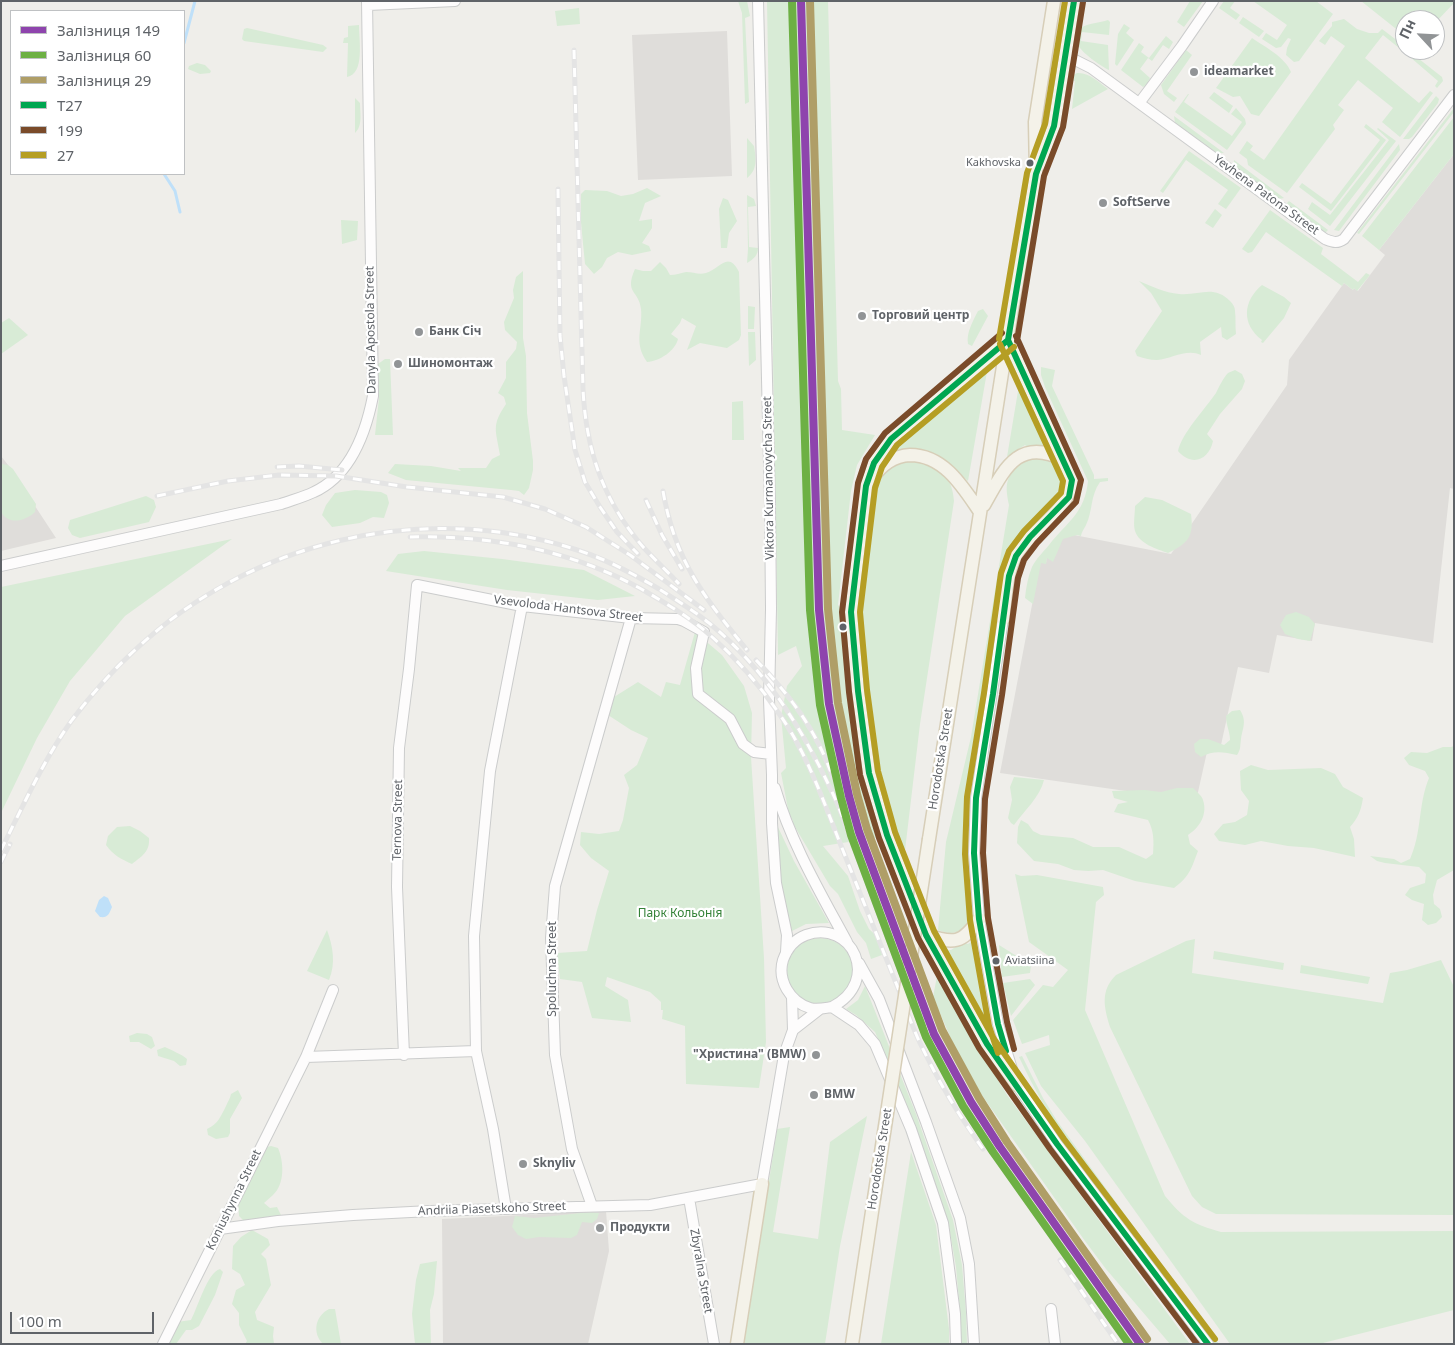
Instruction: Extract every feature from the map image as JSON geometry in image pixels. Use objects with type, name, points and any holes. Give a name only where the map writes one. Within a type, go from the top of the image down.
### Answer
[{"type":"main road","name":"Horodotska Street","points":[[852,1344],[980,512],[1036,174],[1036,122],[1054,1]]},
{"type":"main road","name":"Horodotska Street","points":[[1036,174],[1054,126],[1072,3]]},
{"type":"main road","points":[[1043,77],[1065,55],[1051,22]]},
{"type":"main road","points":[[1003,619],[1009,576],[1016,556],[1068,497],[1072,480],[1008,340],[891,439],[874,463],[866,486],[851,612],[858,692],[868,764],[887,835],[926,935],[987,1044],[1016,1085]]},
{"type":"main road","points":[[866,486],[884,464],[893,459],[904,456],[924,456],[946,469],[960,483],[980,512],[1004,470],[1022,454],[1031,451],[1043,452],[1064,460]]},
{"type":"main road","points":[[926,935],[944,941],[959,940],[971,931],[979,919]]},
{"type":"main road","points":[[737,1344],[762,1184]]},
{"type":"street","name":"Danyla Apostola Street","points":[[1,566],[281,504],[315,492],[328,483],[341,470],[358,446],[368,421],[373,396],[368,3],[455,1]]},
{"type":"street","name":"Viktora Kurmanovycha Street","points":[[758,1],[770,505],[771,609],[769,673],[772,823],[776,883],[787,935],[786,952]]},
{"type":"street","points":[[1140,102],[1214,1]]},
{"type":"street","name":"Yevhena Patona Street","points":[[1065,55],[1091,68],[1140,102],[1333,243],[1344,239],[1454,95]]},
{"type":"street","name":"Vsevoloda Hantsova Street","points":[[417,585],[522,606],[631,618],[678,619],[684,621],[704,632],[696,668],[698,694],[730,718],[743,744],[754,752],[771,754]]},
{"type":"street","name":"Ternova Street","points":[[404,1055],[397,888],[399,748],[417,585]]},
{"type":"street","points":[[506,1209],[493,1129],[476,1051],[474,936],[490,771],[522,606]]},
{"type":"street","name":"Spoluchna Street","points":[[592,1206],[572,1149],[555,1055],[551,938],[556,886],[631,618]]},
{"type":"street","points":[[1003,619],[976,798],[974,853],[979,919],[998,1024],[1016,1085],[1057,1144],[1208,1344]]},
{"type":"street","points":[[772,775],[782,811],[798,851],[879,999],[929,1130],[960,1218],[969,1264],[974,1344]]},
{"type":"street","points":[[824,932],[835,935],[853,951],[857,960],[858,972],[856,983],[851,994],[842,1002],[832,1007],[810,1008],[800,1004],[786,989],[782,975],[782,963],[786,952],[793,943],[802,937],[812,933],[824,932]]},
{"type":"street","name":"Koniushynna Street","points":[[163,1344],[306,1057],[333,990]]},
{"type":"street","points":[[762,1184],[784,1055],[794,1030],[792,997]]},
{"type":"street","points":[[832,1007],[852,1019],[868,1034],[911,1129],[942,1223],[955,1314],[956,1344]]},
{"type":"street","points":[[794,1030],[820,1009]]},
{"type":"street","points":[[306,1057],[476,1051]]},
{"type":"street","name":"Andriia Piasetskoho Street","points":[[220,1229],[278,1221],[343,1216],[650,1205],[762,1184]]},
{"type":"street","name":"Zbyralna Street","points":[[689,1198],[714,1344]]},
{"type":"street","points":[[1051,1309],[1055,1344]]},
{"type":"shaded area","points":[[727,31],[732,176],[638,180],[632,35]]},
{"type":"shaded area","points":[[1454,154],[1454,489],[1450,488],[1433,643],[1315,623],[1312,641],[1277,635],[1269,673],[1238,667],[1221,745],[1209,743],[1196,801],[1000,773],[1040,563],[1046,563],[1047,555],[1064,533],[1171,554],[1287,385],[1289,360],[1344,283],[1353,290],[1354,288],[1358,291],[1385,255],[1379,250]]},
{"type":"shaded area","points":[[1,456],[8,465],[56,538],[1,551]]},
{"type":"shaded area","points":[[606,1211],[609,1251],[588,1344],[443,1344],[442,1219]]},
{"type":"green space","points":[[738,1],[747,1],[750,16],[745,18],[749,102],[745,104],[742,13]]},
{"type":"green space","points":[[767,1],[828,1],[838,381],[841,389],[842,430],[875,435],[857,465],[851,491],[838,605],[844,611],[844,645],[862,776],[880,837],[823,846],[848,876],[860,911],[869,929],[880,939],[882,955],[871,959],[866,943],[857,932],[838,894],[830,886],[792,822],[781,773],[786,768],[781,716],[787,686],[802,666],[796,646],[778,655]]},
{"type":"green space","points":[[1190,1],[1203,1],[1184,27],[1177,22]]},
{"type":"green space","points":[[1224,1],[1235,1],[1230,8],[1240,15],[1236,20],[1219,8]]},
{"type":"green space","points":[[1253,1],[1316,1],[1333,14],[1299,61],[1294,62],[1286,55],[1291,39],[1288,38],[1281,47],[1276,48],[1262,39],[1266,33],[1277,40],[1287,25]]},
{"type":"green space","points":[[1361,1],[1454,1],[1445,12],[1445,10],[1395,10],[1395,28]]},
{"type":"green space","points":[[579,8],[580,24],[557,26],[555,11]]},
{"type":"green space","points":[[1243,17],[1264,31],[1259,37],[1239,23]]},
{"type":"green space","points":[[1344,19],[1357,29],[1369,33],[1378,33],[1382,29],[1395,39],[1395,45],[1383,35],[1365,58],[1419,103],[1430,91],[1433,93],[1400,137],[1382,122],[1393,108],[1358,80],[1338,105],[1344,110],[1333,125],[1335,129],[1287,193],[1248,165],[1247,159],[1239,153],[1247,141],[1253,146],[1250,150],[1264,160],[1345,46],[1331,36],[1325,45],[1319,41],[1332,26],[1332,22]]},
{"type":"green space","points":[[1108,20],[1110,22],[1109,35],[1082,32],[1081,41],[1108,45],[1109,70],[1083,52],[1075,39],[1076,33],[1081,28]]},
{"type":"green space","points":[[1124,24],[1130,28],[1126,33],[1134,40],[1117,66],[1115,64],[1118,34]]},
{"type":"green space","points":[[359,25],[359,63],[353,75],[347,77],[348,43],[343,43],[344,38],[348,37],[348,26]]},
{"type":"green space","points":[[247,28],[323,45],[327,48],[323,52],[244,41],[242,39],[244,29]]},
{"type":"green space","points":[[1166,36],[1173,42],[1169,49],[1163,45],[1152,61],[1148,58],[1140,69],[1150,78],[1147,84],[1143,87],[1121,70],[1139,43],[1144,47],[1141,52],[1149,58]]},
{"type":"green space","points":[[1252,38],[1279,57],[1291,72],[1259,116],[1251,114],[1240,96],[1233,97],[1216,88]]},
{"type":"green space","points":[[1186,50],[1192,55],[1167,91],[1177,98],[1174,102],[1164,94],[1161,85]]},
{"type":"green space","points":[[1414,60],[1420,60],[1442,77],[1443,81],[1437,88],[1435,86],[1438,81]]},
{"type":"green space","points":[[197,63],[205,65],[211,71],[210,73],[200,74],[188,69],[189,66]]},
{"type":"green space","points":[[1077,73],[1090,76],[1108,89],[1072,109],[1075,81],[1071,80],[1072,76]]},
{"type":"green space","points":[[1214,92],[1233,106],[1229,113],[1209,98]]},
{"type":"green space","points":[[1188,94],[1184,102],[1232,136],[1242,122],[1231,114],[1236,108],[1245,119],[1246,124],[1227,150],[1175,112]]},
{"type":"green space","points":[[1436,96],[1439,99],[1438,103],[1412,137],[1403,139]]},
{"type":"green space","points":[[355,98],[360,103],[361,115],[358,130],[355,133]]},
{"type":"green space","points":[[1454,108],[1454,112],[1359,234],[1357,233]]},
{"type":"green space","points":[[1174,116],[1224,153],[1217,153],[1175,123]]},
{"type":"green space","points":[[1454,117],[1454,154],[1379,250],[1362,236]]},
{"type":"green space","points":[[1366,124],[1386,140],[1331,211],[1299,187],[1302,183],[1331,204],[1380,140],[1364,127]]},
{"type":"green space","points":[[1378,128],[1396,141],[1330,226],[1308,209],[1312,202],[1330,215],[1389,140]]},
{"type":"green space","points":[[747,138],[754,146],[756,159],[755,168],[747,178]]},
{"type":"green space","points":[[1399,144],[1400,150],[1339,231],[1334,230]]},
{"type":"green space","points":[[1189,151],[1241,188],[1226,209],[1218,204],[1228,190],[1186,160],[1163,193],[1160,191]]},
{"type":"green space","points":[[1234,160],[1284,198],[1279,199],[1236,167]]},
{"type":"green space","points":[[647,188],[661,196],[645,203],[639,221],[652,219],[652,228],[642,243],[649,246],[651,251],[632,255],[618,252],[607,258],[602,267],[594,274],[585,264],[581,223],[581,194],[585,190],[607,191],[621,196],[633,194]]},
{"type":"green space","points":[[747,195],[754,199],[756,206],[748,207],[749,247],[758,248],[755,257],[747,263],[748,249]]},
{"type":"green space","points":[[723,198],[728,200],[737,221],[729,233],[727,248],[721,248],[719,209]]},
{"type":"green space","points":[[1289,201],[1328,230],[1325,233],[1286,204]]},
{"type":"green space","points":[[1215,209],[1222,215],[1213,228],[1205,223]]},
{"type":"green space","points":[[1270,210],[1323,248],[1321,254],[1358,282],[1366,273],[1370,275],[1357,291],[1344,283],[1342,286],[1266,232],[1252,252],[1248,253],[1242,249]]},
{"type":"green space","points":[[341,220],[358,221],[357,240],[342,244]]},
{"type":"green space","points":[[660,262],[670,275],[686,272],[706,273],[724,263],[731,262],[739,272],[741,335],[739,340],[727,348],[700,343],[687,350],[696,326],[682,318],[671,334],[678,339],[674,348],[662,357],[647,362],[639,342],[640,303],[631,283],[635,269],[651,271]]},
{"type":"green space","points":[[523,271],[523,338],[526,356],[527,413],[533,461],[529,488],[524,495],[519,491],[406,480],[388,473],[395,464],[431,466],[461,471],[458,468],[486,468],[492,459],[500,455],[496,423],[506,404],[504,397],[498,393],[506,378],[506,362],[516,349],[517,342],[505,330],[504,322],[514,298],[513,290],[516,277]]},
{"type":"green space","points":[[1139,281],[1174,293],[1212,292],[1224,296],[1235,308],[1236,334],[1227,340],[1222,337],[1221,327],[1200,342],[1201,355],[1185,353],[1157,360],[1137,356],[1135,351],[1162,311],[1151,293]]},
{"type":"green space","points":[[1262,285],[1291,303],[1284,318],[1263,343],[1250,327],[1247,312],[1251,298]]},
{"type":"green space","points":[[748,306],[755,307],[754,329],[748,329]]},
{"type":"green space","points":[[983,309],[988,316],[972,346],[968,344],[969,331],[978,311]]},
{"type":"green space","points":[[9,318],[28,335],[1,354],[1,323]]},
{"type":"green space","points":[[748,332],[755,332],[756,360],[749,366]]},
{"type":"green space","points":[[385,359],[390,359],[393,435],[375,435],[379,398],[378,364]]},
{"type":"green space","points":[[988,366],[968,481],[938,458],[879,463],[890,446],[962,385],[965,386]]},
{"type":"green space","points":[[1041,367],[1055,370],[1052,386],[1094,475],[1094,479],[1108,478],[1108,481],[1100,482],[1097,487],[1088,520],[1081,536],[1077,535],[1063,539],[1053,562],[1047,558],[1046,564],[1041,563],[1033,604],[1025,598],[1027,582],[1032,567],[1079,509],[1088,481],[1045,387],[1041,375]]},
{"type":"green space","points":[[1235,370],[1242,374],[1245,381],[1242,389],[1220,414],[1207,434],[1213,441],[1208,453],[1204,457],[1194,460],[1183,456],[1178,451],[1184,437],[1216,393],[1226,375]]},
{"type":"green space","points":[[1020,379],[1051,448],[1042,446],[1028,448],[1025,445],[1007,457]]},
{"type":"green space","points":[[743,401],[744,440],[732,440],[732,402]]},
{"type":"green space","points":[[1041,457],[1052,463],[1061,472],[1064,477],[1065,489],[1057,502],[1040,517],[1005,562],[968,801],[966,862],[970,916],[965,926],[958,932],[949,933],[938,930],[946,842],[971,737],[1009,505],[1007,485],[1010,476],[1021,460]]},
{"type":"green space","points":[[911,460],[932,464],[942,471],[951,485],[954,501],[920,724],[904,859],[885,805],[872,752],[857,628],[857,614],[871,490],[882,474],[892,466]]},
{"type":"green space","points":[[1,464],[8,465],[13,469],[36,504],[35,512],[27,518],[22,520],[8,519],[1,511]]},
{"type":"green space","points":[[355,490],[381,492],[387,495],[389,503],[384,518],[373,517],[360,523],[332,527],[322,515],[326,505],[335,493]]},
{"type":"green space","points":[[146,496],[154,500],[156,507],[149,522],[80,538],[72,535],[68,528],[70,520]]},
{"type":"green space","points":[[1145,497],[1162,500],[1191,514],[1192,522],[1188,538],[1180,546],[1168,553],[1144,543],[1137,536],[1134,522],[1135,506]]},
{"type":"green space","points":[[232,539],[125,616],[70,681],[37,738],[1,813],[1,587]]},
{"type":"green space","points":[[424,551],[584,570],[635,596],[598,600],[507,590],[386,571],[398,554]]},
{"type":"green space","points":[[1296,612],[1309,617],[1315,624],[1310,641],[1285,634],[1280,625],[1286,615]]},
{"type":"green space","name":"Парк Кольонія","points":[[695,632],[722,655],[744,686],[752,713],[751,757],[764,958],[766,1042],[759,1088],[686,1084],[685,1026],[662,1019],[663,1010],[661,1010],[661,1002],[650,992],[607,977],[605,986],[628,1000],[631,1022],[592,1018],[582,982],[560,979],[557,953],[587,951],[609,871],[591,858],[580,845],[581,832],[599,834],[619,831],[629,788],[624,775],[637,765],[648,738],[631,730],[608,715],[614,697],[638,682],[661,697],[666,682],[680,685]]},
{"type":"green space","points":[[1240,710],[1244,724],[1240,749],[1237,755],[1219,752],[1201,757],[1195,752],[1194,744],[1200,739],[1208,739],[1224,745],[1230,740],[1226,716],[1232,711]]},
{"type":"green space","points":[[1454,746],[1454,870],[1437,880],[1433,895],[1434,904],[1440,909],[1442,917],[1436,923],[1428,925],[1422,920],[1424,904],[1412,900],[1405,895],[1410,888],[1425,883],[1426,874],[1419,867],[1385,863],[1377,861],[1370,856],[1394,859],[1401,863],[1410,859],[1414,849],[1423,798],[1429,778],[1425,771],[1409,765],[1404,758],[1411,752],[1427,753],[1443,747]]},
{"type":"green space","points":[[1251,765],[1268,770],[1321,768],[1335,774],[1343,787],[1363,798],[1359,814],[1350,827],[1354,839],[1355,857],[1314,848],[1261,841],[1245,845],[1219,841],[1214,834],[1223,824],[1235,822],[1247,815],[1249,801],[1241,790],[1240,771]]},
{"type":"green space","points":[[1014,777],[1044,780],[1035,798],[1014,825],[1008,818],[1012,800],[1010,787]]},
{"type":"green space","points":[[1177,788],[1193,788],[1202,798],[1204,811],[1199,825],[1188,835],[1190,844],[1198,851],[1194,863],[1187,876],[1174,888],[1135,881],[1103,870],[1074,870],[1058,864],[1034,861],[1017,843],[1018,827],[1021,820],[1028,824],[1033,831],[1041,835],[1073,838],[1093,847],[1119,847],[1146,859],[1153,854],[1152,832],[1148,820],[1114,812],[1118,804],[1128,802],[1114,798],[1112,791],[1145,790],[1161,792]]},
{"type":"green space","points":[[777,825],[794,861],[829,923],[806,924],[792,931],[782,899]]},
{"type":"green space","points":[[130,826],[149,838],[147,850],[132,864],[111,851],[106,845],[108,836],[117,827]]},
{"type":"green space","points":[[1015,874],[1021,876],[1037,875],[1103,887],[1104,895],[1096,902],[1085,1010],[1165,1196],[1178,1210],[1190,1220],[1221,1232],[1454,1231],[1454,1310],[1319,1344],[1230,1344],[1085,1141],[1041,1086],[1025,1053],[1050,1045],[1049,1035],[1022,1044],[1013,1020],[1043,985],[1053,987],[1068,970],[1029,942]]},
{"type":"green space","points":[[327,930],[333,955],[329,980],[307,971]]},
{"type":"green space","points":[[820,938],[833,941],[843,948],[850,958],[853,971],[850,984],[843,994],[833,1001],[820,1004],[807,1001],[797,994],[790,984],[787,971],[790,958],[797,948],[807,941]]},
{"type":"green space","points":[[1195,939],[1192,973],[1383,1003],[1390,973],[1441,960],[1454,987],[1454,1215],[1216,1214],[1202,1207],[1192,1196],[1110,1027],[1105,1006],[1107,987],[1116,975],[1186,941]]},
{"type":"green space","points":[[974,940],[987,1012],[998,1052],[942,950],[951,950],[963,942],[968,944]]},
{"type":"green space","points":[[999,945],[1031,965],[1030,973],[1002,977]]},
{"type":"green space","points":[[1214,951],[1284,963],[1283,970],[1213,959]]},
{"type":"green space","points":[[1301,965],[1370,977],[1368,984],[1300,973]]},
{"type":"green space","points":[[938,971],[974,1040],[1007,1095],[1190,1344],[1170,1344],[1106,1269],[981,1094],[952,1041],[933,997]]},
{"type":"green space","points":[[1030,979],[1035,985],[1011,1016],[1003,983]]},
{"type":"green space","points":[[865,986],[916,1114],[953,1220],[962,1265],[967,1344],[961,1344],[956,1267],[948,1221],[912,1117],[875,1032],[856,1015],[846,1009],[858,1000]]},
{"type":"green space","points":[[137,1033],[147,1034],[152,1037],[155,1046],[151,1049],[139,1042],[130,1042],[129,1036]]},
{"type":"green space","points":[[165,1047],[187,1059],[186,1065],[180,1066],[174,1061],[158,1056],[157,1050]]},
{"type":"green space","points":[[1022,1056],[1057,1121],[1219,1344],[1214,1344],[1083,1166],[1042,1102],[1019,1057]]},
{"type":"green space","points":[[238,1090],[242,1098],[230,1119],[230,1133],[228,1137],[216,1139],[208,1135],[207,1129],[219,1119],[231,1094]]},
{"type":"green space","points":[[867,1116],[840,1246],[825,1344],[744,1344],[777,1129],[790,1127],[773,1232],[818,1239],[830,1142]]},
{"type":"green space","points":[[271,1146],[278,1148],[282,1173],[277,1190],[264,1203],[270,1208],[277,1207],[282,1217],[245,1222],[239,1216],[238,1199],[263,1148]]},
{"type":"green space","points":[[911,1152],[936,1225],[949,1329],[949,1344],[881,1344]]},
{"type":"green space","points":[[590,1212],[599,1213],[597,1219],[592,1223],[582,1222],[577,1235],[571,1238],[539,1237],[526,1239],[518,1235],[512,1227],[515,1216],[534,1218]]},
{"type":"green space","points":[[252,1230],[268,1239],[270,1245],[261,1254],[266,1259],[271,1285],[255,1312],[257,1320],[274,1327],[274,1344],[245,1344],[247,1341],[239,1325],[239,1313],[232,1304],[236,1290],[245,1285],[240,1274],[232,1269],[233,1246],[241,1237]]},
{"type":"green space","points":[[437,1261],[434,1294],[430,1310],[431,1344],[415,1344],[412,1314],[420,1264]]},
{"type":"green space","points":[[220,1269],[223,1272],[215,1295],[199,1326],[192,1330],[186,1330],[176,1344],[166,1344],[177,1322],[191,1320],[207,1283],[215,1272]]},
{"type":"green space","points":[[329,1309],[335,1309],[341,1344],[323,1344],[317,1335],[318,1320]]},
{"type":"water","points":[[104,896],[108,898],[112,907],[108,915],[100,917],[95,911],[99,900]]},
{"type":"waterway","points":[[185,39],[195,1]]},
{"type":"waterway","points":[[165,175],[175,191],[180,212]]},
{"type":"railway","points":[[574,50],[583,389],[588,433],[599,474],[618,512],[644,548],[679,584]]},
{"type":"railway","points":[[558,189],[560,336],[575,450],[585,482],[600,507],[617,532],[638,554]]},
{"type":"railway","points":[[277,467],[299,466],[342,470]]},
{"type":"railway","points":[[157,496],[228,481],[279,475],[336,476],[407,487],[503,497],[545,509],[586,527],[630,555],[704,610]]},
{"type":"railway","points":[[663,491],[675,538],[693,577],[717,613],[747,650]]},
{"type":"railway","points":[[646,500],[662,535],[682,569]]},
{"type":"railway","points":[[1,850],[52,751],[72,720],[94,692],[135,650],[181,612],[231,581],[285,557],[341,540],[399,531],[458,529],[516,535],[574,549],[607,561],[659,589],[709,623],[750,662],[784,706],[813,754],[838,805],[900,971],[948,1076],[990,1148],[1128,1344]]},
{"type":"railway","points":[[410,537],[441,537],[501,542],[559,555],[588,565],[616,576],[679,612],[711,636],[739,664],[773,705],[799,746],[822,797],[918,1039],[950,1100],[983,1149]]},
{"type":"railway","points":[[756,660],[801,714],[819,744],[833,778]]},
{"type":"railway","points":[[1,862],[10,844]]},
{"type":"railway","points":[[1060,1260],[1118,1344]]},
{"type":"rail line","name":"60","points":[[792,1],[810,610],[820,705],[841,798],[851,835],[926,1037],[963,1106],[993,1152],[1129,1344]]},
{"type":"rail line","name":"149","points":[[801,1],[819,610],[829,704],[849,796],[859,832],[934,1034],[971,1102],[1000,1147],[1140,1344]]},
{"type":"rail line","name":"29","points":[[810,1],[828,609],[838,703],[857,794],[867,829],[942,1030],[979,1098],[1007,1142],[1147,1339]]},
{"type":"transit line","name":"27","points":[[999,339],[1027,173],[1045,124],[1065,1]]},
{"type":"transit line","name":"Т27","points":[[1008,340],[1036,174],[1054,126],[1074,1]]},
{"type":"transit line","name":"199","points":[[1017,341],[1044,176],[1063,127],[1083,2]]},
{"type":"transit line","name":"199","points":[[1002,333],[885,433],[866,459],[858,483],[842,612],[849,692],[860,775],[879,838],[918,938],[979,1048],[1050,1149],[1197,1344]]},
{"type":"transit line","name":"199","points":[[1014,1049],[1007,1022],[988,918],[983,853],[985,799],[1018,578],[1024,560],[1037,543],[1076,502],[1081,480],[1016,336]]},
{"type":"transit line","name":"Т27","points":[[1008,340],[891,439],[874,463],[866,486],[851,612],[858,691],[869,773],[887,835],[926,935],[987,1044],[1057,1144],[1208,1344]]},
{"type":"transit line","name":"Т27","points":[[1006,1051],[998,1024],[979,919],[974,853],[976,798],[993,694],[1009,576],[1016,556],[1030,537],[1069,497],[1072,480],[1008,340]]},
{"type":"transit line","name":"27","points":[[998,1053],[989,1026],[970,920],[965,854],[967,797],[1001,573],[1009,551],[1024,531],[1061,493],[1063,481],[1000,344]]},
{"type":"transit line","name":"27","points":[[1014,347],[897,445],[882,467],[875,488],[860,612],[867,690],[878,771],[895,832],[934,931],[994,1039],[1064,1139],[1215,1339]]},
{"type":"place","name":"ideamarket","points":[[1194,72]]},
{"type":"place","name":"Kakhovska","points":[[1030,163]]},
{"type":"place","name":"SoftServe","points":[[1103,203]]},
{"type":"place","name":"Торговий центр","points":[[862,316]]},
{"type":"place","name":"Банк Січ","points":[[419,332]]},
{"type":"place","name":"Шиномонтаж","points":[[398,364]]},
{"type":"place","name":"Aviatsiina","points":[[996,961]]},
{"type":"place","name":"\"Христина\" (BMW)","points":[[816,1055]]},
{"type":"place","name":"BMW","points":[[814,1095]]},
{"type":"place","name":"Sknyliv","points":[[523,1164]]},
{"type":"place","name":"Продукти","points":[[600,1228]]}]
